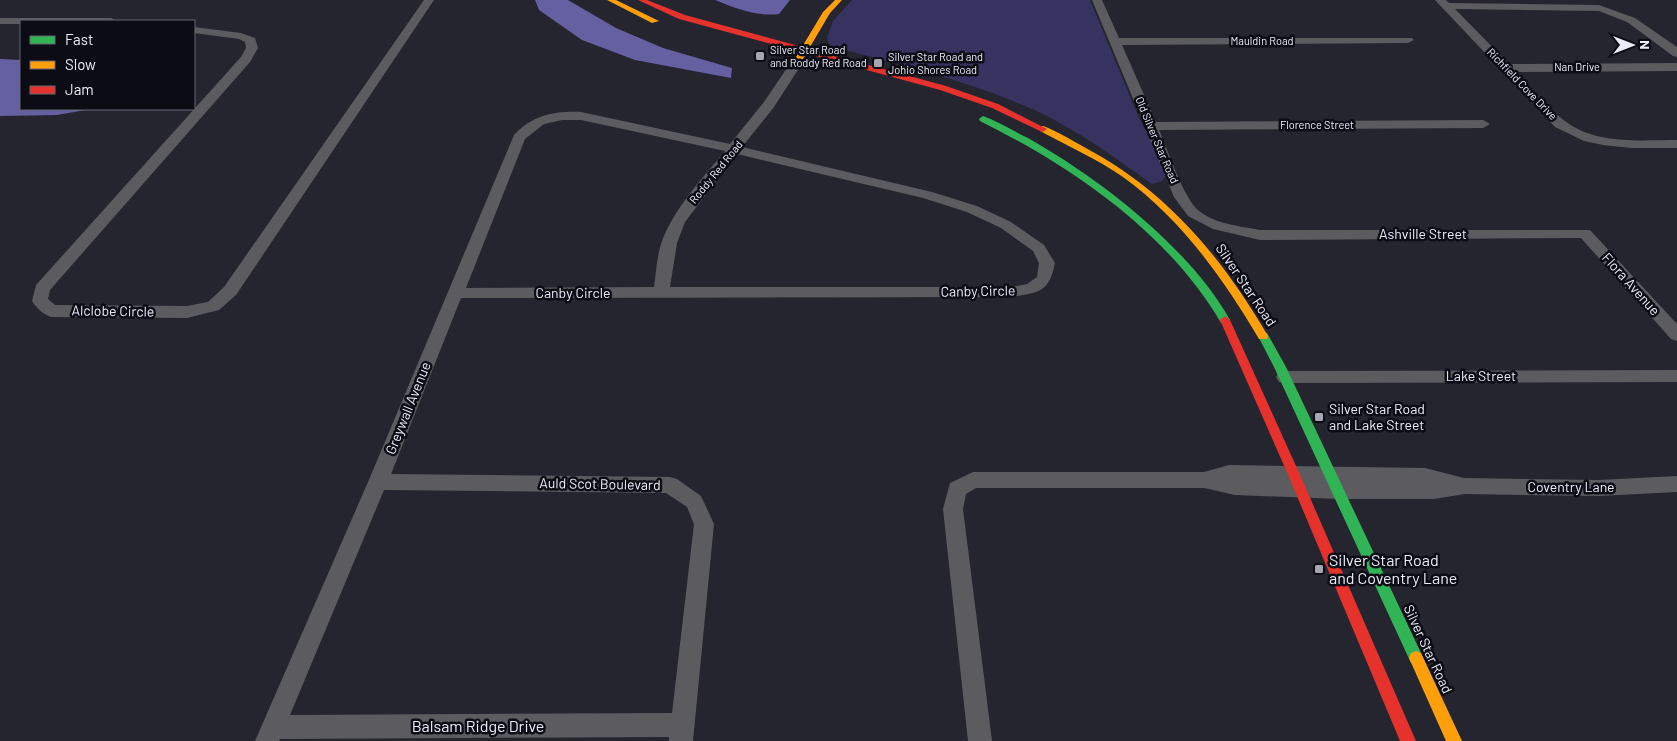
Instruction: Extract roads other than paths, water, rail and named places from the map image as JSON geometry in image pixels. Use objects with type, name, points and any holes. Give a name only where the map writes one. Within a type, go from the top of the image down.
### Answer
[{"type":"main road","points":[[610,0],[670,27]]},
{"type":"main road","name":"Silver Star Road","points":[[641,0],[798,59],[943,88],[994,106],[1036,125],[1135,182],[1172,214],[1215,261],[1246,306],[1285,377],[1454,741]]},
{"type":"main road","points":[[798,59],[827,12],[839,0]]},
{"type":"main road","points":[[976,116],[1034,144],[1087,178],[1131,210],[1178,257],[1219,310],[1248,369],[1298,482],[1408,741]]},
{"type":"street","name":"Alclobe Circle","points":[[195,30],[241,36],[251,40],[252,48],[246,59],[42,289],[40,301],[52,311],[187,312],[213,306],[230,291],[429,0]]},
{"type":"street","name":"Old Silver Star Road","points":[[1097,0],[1181,197],[1193,212],[1218,226],[1260,235]]},
{"type":"street","points":[[1443,3],[1599,8],[1617,12],[1636,22],[1677,53]]},
{"type":"street","name":"Richfield Cove Drive","points":[[1443,3],[1560,124],[1576,135],[1599,142],[1677,144]]},
{"type":"street","points":[[0,21],[20,21]]},
{"type":"street","name":"Mauldin Road","points":[[1116,42],[1408,40]]},
{"type":"street","name":"Roddy Red Road","points":[[661,293],[669,243],[678,222],[692,201],[769,104],[798,59]]},
{"type":"street","name":"Nan Drive","points":[[1507,68],[1677,67]]},
{"type":"street","name":"Canby Circle","points":[[455,293],[1012,292],[1032,288],[1044,279],[1047,263],[1039,248],[1006,225],[972,209],[927,195],[734,149],[581,116]]},
{"type":"street","name":"Greywall Avenue","points":[[270,734],[378,482],[519,138],[528,126],[546,118],[581,116]]},
{"type":"street","name":"Florence Street","points":[[1152,126],[1483,124]]},
{"type":"street","name":"Ashville Street","points":[[1260,235],[1585,233]]},
{"type":"street","name":"Flora Avenue","points":[[1585,233],[1677,335]]},
{"type":"street","name":"Lake Street","points":[[1285,377],[1677,376]]},
{"type":"street","name":"Coventry Lane","points":[[980,741],[953,509],[957,489],[973,480],[1204,480],[1236,486],[1298,482],[1434,491],[1465,486],[1599,488],[1677,484]]},
{"type":"street","name":"Auld Scot Boulevard","points":[[378,482],[670,485],[694,502],[704,524],[682,733]]},
{"type":"street","name":"Balsam Ridge Drive","points":[[270,734],[682,733]]},
{"type":"place","name":"Silver Star Road and Roddy Red Road","points":[[760,56]]},
{"type":"place","name":"Silver Star Road and Johio Shores Road","points":[[878,63]]},
{"type":"place","name":"Silver Star Road and Lake Street","points":[[1319,417]]},
{"type":"place","name":"Silver Star Road and Coventry Lane","points":[[1319,569]]}]
